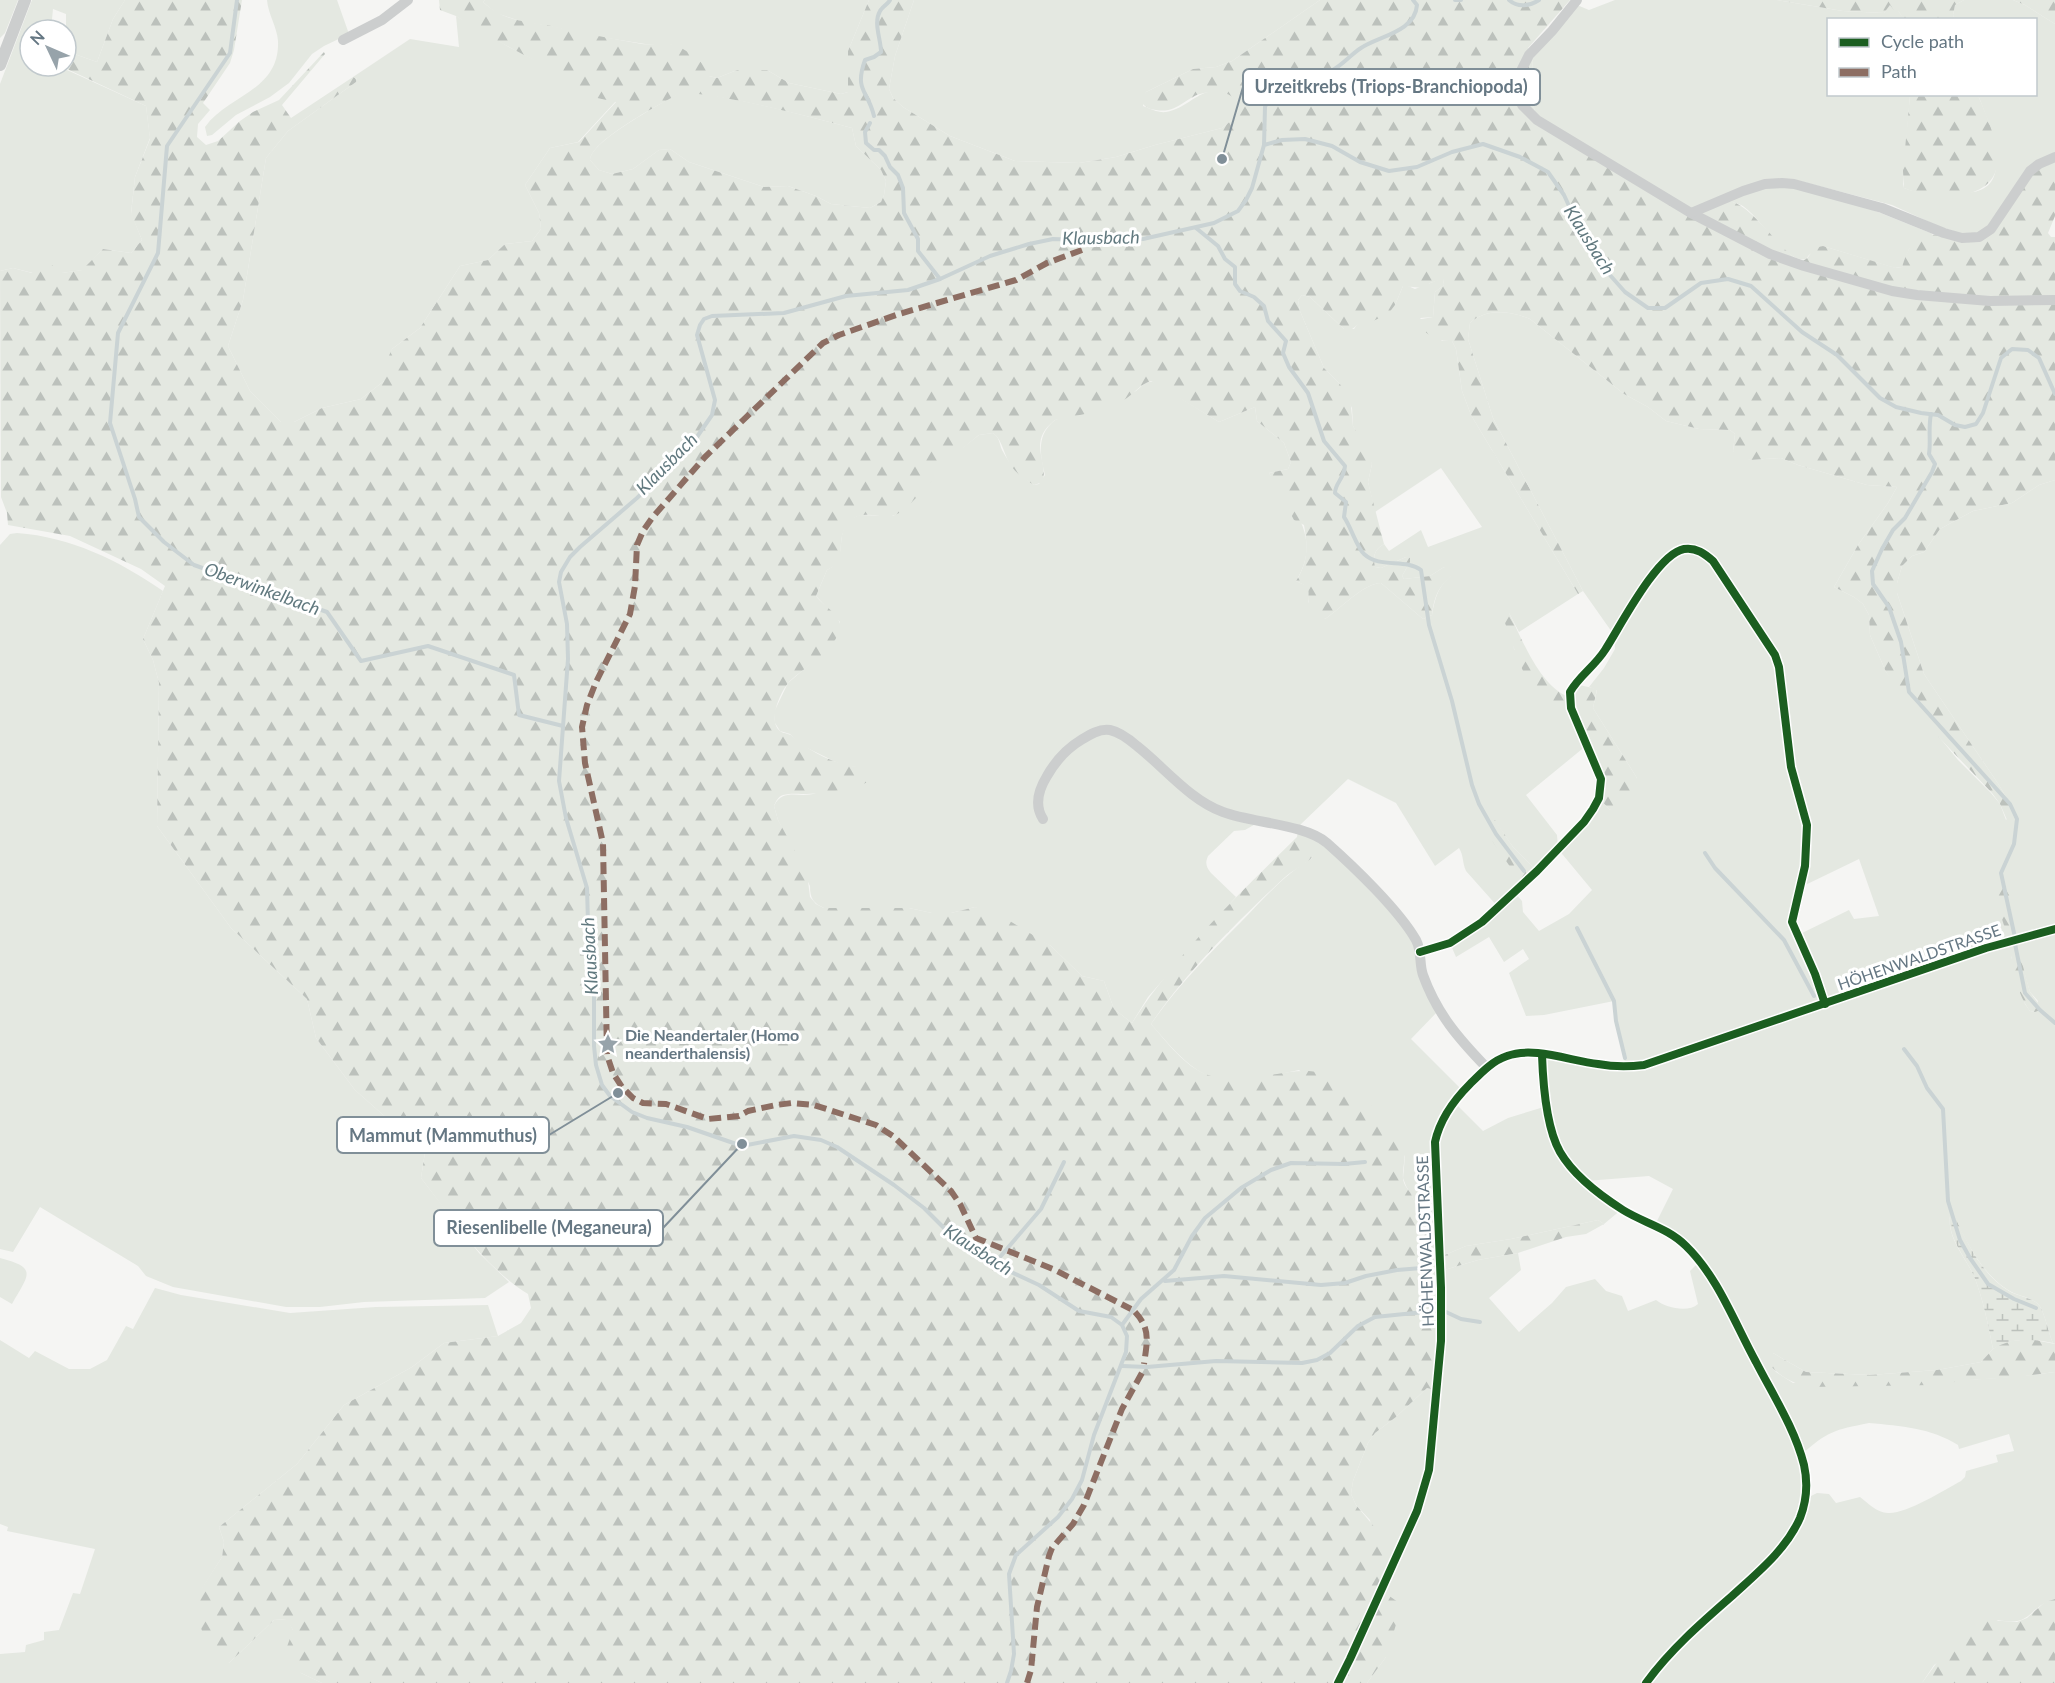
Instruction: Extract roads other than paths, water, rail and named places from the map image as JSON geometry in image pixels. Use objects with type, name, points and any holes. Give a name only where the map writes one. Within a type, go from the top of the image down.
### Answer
[{"type":"street","points":[[1,60],[25,0]]},
{"type":"street","points":[[343,40],[390,15],[408,0]]},
{"type":"street","points":[[1577,0],[1523,63],[1519,80],[1521,105],[1538,120],[1691,213],[1770,254],[1804,266],[1892,291],[1917,295],[1990,301],[2055,300]]},
{"type":"street","points":[[1691,213],[1765,184],[1794,184],[1863,202],[1944,233],[1971,238],[1986,234],[2030,171],[2055,157]]},
{"type":"street","points":[[1420,951],[1450,943],[1482,922],[1537,871],[1584,822],[1593,809],[1599,798],[1601,779],[1571,708],[1570,692],[1605,651],[1630,607],[1664,561],[1674,553],[1683,549],[1691,549],[1700,551],[1713,561],[1777,660],[1781,675],[1791,767],[1807,825],[1805,866],[1792,922],[1815,974],[1825,1004]]},
{"type":"street","points":[[1043,819],[1038,809],[1038,799],[1046,777],[1055,764],[1079,741],[1098,732],[1112,730],[1131,741],[1209,806],[1239,817],[1316,834],[1386,901],[1415,938],[1420,951],[1424,976],[1445,1021],[1487,1068]]},
{"type":"street","name":"HÖHENWALDSTRASSE","points":[[1338,1683],[1417,1511],[1429,1470],[1441,1341],[1435,1142],[1450,1107],[1463,1091],[1487,1068],[1500,1059],[1514,1054],[1542,1055],[1616,1066],[1644,1065],[1975,951],[2055,929]]},
{"type":"street","points":[[1542,1055],[1549,1114],[1560,1151],[1568,1164],[1591,1186],[1625,1211],[1676,1237],[1696,1257],[1717,1288],[1782,1412],[1801,1455],[1806,1478],[1806,1498],[1800,1518],[1783,1545],[1756,1574],[1683,1641],[1646,1683]]},
{"type":"waterway","name":"Oberwinkelbach","points":[[237,0],[230,53],[167,146],[158,253],[118,333],[110,423],[139,517],[164,542],[194,565],[327,612],[361,661],[428,646],[514,675],[519,715],[563,726]]},
{"type":"waterway","points":[[874,116],[861,84],[862,70],[865,60],[881,52],[877,26],[878,16],[890,0]]},
{"type":"waterway","points":[[1264,145],[1265,107],[1270,96],[1331,71],[1361,48],[1403,27],[1415,14],[1417,5],[1413,0]]},
{"type":"waterway","points":[[1455,0],[1461,0]]},
{"type":"waterway","points":[[1509,0],[1524,5],[1539,0]]},
{"type":"waterway","points":[[870,123],[865,132],[866,143],[874,150],[879,150],[898,175],[903,188],[904,213],[918,239],[918,251],[940,279]]},
{"type":"waterway","name":"Klausbach","points":[[1007,1683],[1014,1654],[1009,1574],[1016,1555],[1058,1517],[1072,1499],[1082,1480],[1094,1435],[1126,1352],[1127,1336],[1122,1325],[1111,1317],[1079,1311],[1039,1285],[994,1264],[957,1241],[924,1208],[837,1147],[821,1140],[794,1136],[742,1146],[687,1127],[647,1118],[632,1112],[610,1096],[602,1085],[596,1065],[587,888],[566,818],[559,781],[568,659],[567,624],[559,582],[561,572],[570,557],[690,447],[712,415],[715,400],[697,335],[704,319],[712,316],[784,313],[846,296],[908,290],[940,279],[990,256],[1053,239],[1103,241],[1143,239],[1214,223],[1238,211],[1252,188],[1264,145],[1282,140],[1305,139],[1332,146],[1360,162],[1389,171],[1417,167],[1452,152],[1483,144],[1520,157],[1548,172],[1564,195],[1580,230],[1601,265],[1625,292],[1648,308],[1665,308],[1701,283],[1728,279],[1751,286],[1802,332],[1837,355],[1880,398],[1896,407],[1938,415],[1955,425],[1965,427],[1976,424],[1983,413],[2001,358],[2012,349],[2028,350],[2039,358],[2055,394]]},
{"type":"waterway","points":[[1196,228],[1218,246],[1225,259],[1235,267],[1235,284],[1240,291],[1254,297],[1264,306],[1268,321],[1286,341],[1283,353],[1289,367],[1308,393],[1324,441],[1345,466],[1335,493],[1346,502],[1344,517],[1361,551],[1370,559],[1415,566],[1421,570],[1429,625],[1452,701],[1472,785],[1479,804],[1496,834],[1524,871]]},
{"type":"waterway","points":[[1931,414],[1929,454],[1935,464],[1905,518],[1893,530],[1882,549],[1872,571],[1873,584],[1889,607],[1901,642],[1909,692],[2010,804],[2017,819],[2014,844],[2001,873],[2014,933]]},
{"type":"waterway","points":[[1705,853],[1715,868],[1784,940],[1814,996]]},
{"type":"waterway","points":[[1577,928],[1614,1001],[1616,1021],[1625,1058]]},
{"type":"waterway","points":[[2015,944],[2025,993],[2055,1023]]},
{"type":"waterway","points":[[1904,1049],[1917,1066],[1927,1088],[1943,1109],[1948,1201],[1960,1240],[1988,1284],[2036,1308]]},
{"type":"waterway","points":[[994,1264],[1041,1209],[1064,1162]]},
{"type":"waterway","points":[[1122,1325],[1141,1299],[1174,1270],[1192,1236],[1205,1218],[1241,1188],[1271,1170],[1291,1163],[1365,1162]]},
{"type":"waterway","points":[[1165,1281],[1224,1276],[1321,1285],[1345,1283],[1397,1270],[1422,1268]]},
{"type":"waterway","points":[[1122,1366],[1147,1367],[1216,1361],[1302,1363],[1317,1360],[1330,1353],[1358,1326],[1375,1317],[1434,1311]]},
{"type":"waterway","points":[[1446,1312],[1461,1319],[1480,1322]]},
{"type":"place","name":"Urzeitkrebs (Triops-Branchiopoda)","points":[[1222,159]]},
{"type":"place","name":"Die Neandertaler (Homo neanderthalensis)","points":[[608,1044]]},
{"type":"place","name":"Mammut (Mammuthus)","points":[[618,1093]]},
{"type":"place","name":"Riesenlibelle (Meganeura)","points":[[742,1144]]}]
